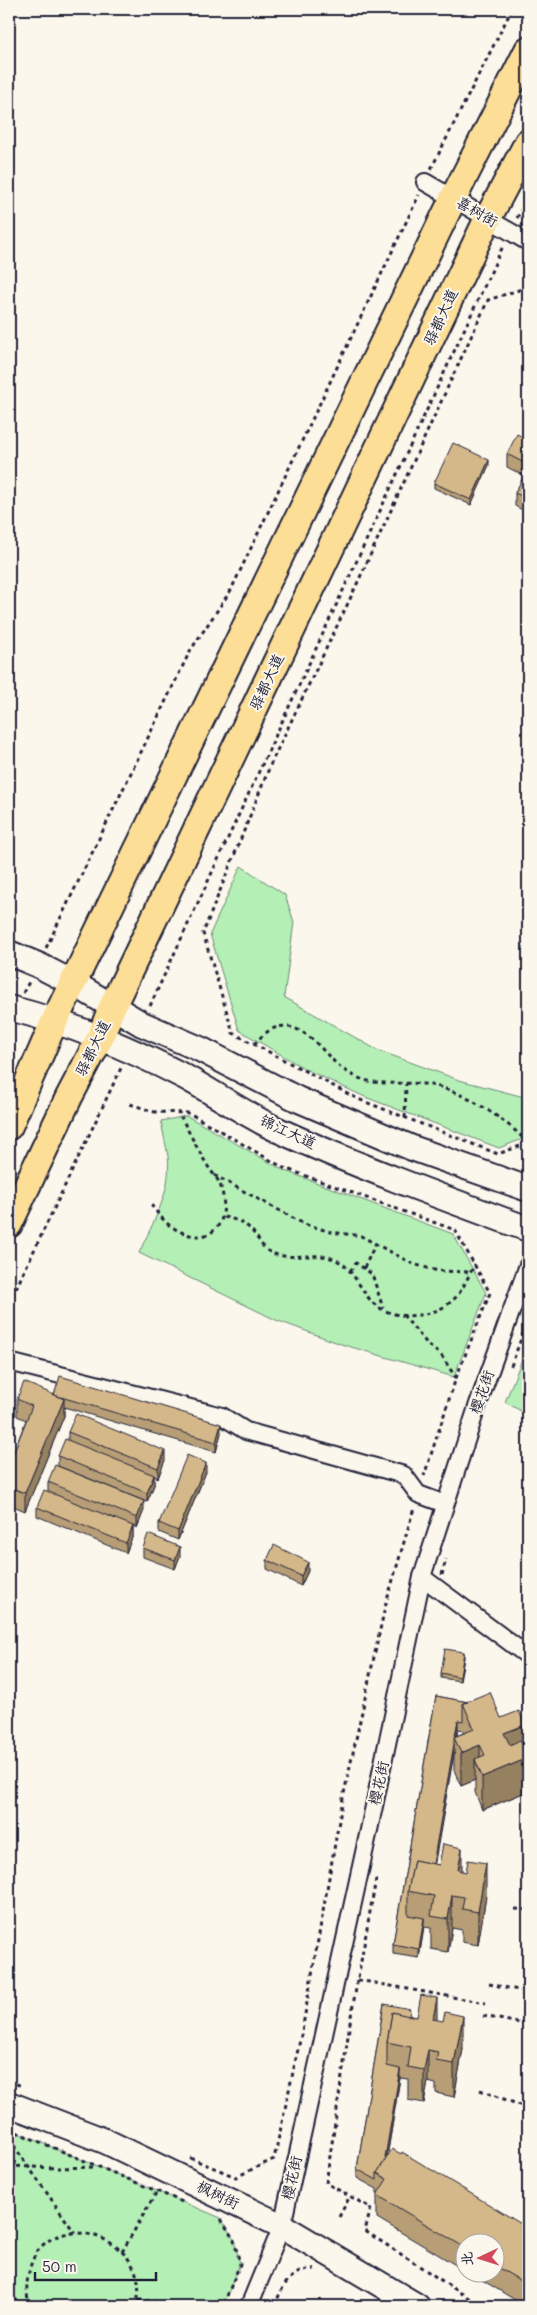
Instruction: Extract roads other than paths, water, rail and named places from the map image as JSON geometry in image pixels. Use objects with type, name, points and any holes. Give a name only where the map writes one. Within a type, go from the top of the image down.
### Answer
[{"type":"main road","points":[[9,1126],[55,1020],[453,199],[528,50]]},
{"type":"main road","name":"驿都大道","points":[[9,1224],[69,1097],[100,1038],[112,1007],[499,225],[528,142]]},
{"type":"main road","points":[[9,953],[38,965],[142,1024],[200,1049],[296,1099],[385,1137],[528,1189]]},
{"type":"main road","name":"锦江大道","points":[[12,1009],[55,1020],[100,1038],[184,1077],[276,1129],[394,1180],[528,1229]]},
{"type":"main road","name":"枫树街","points":[[9,2104],[105,2141],[282,2226],[417,2306]]},
{"type":"street","name":"喜树街","points":[[425,182],[528,242]]},
{"type":"street","name":"樱花街","points":[[248,2306],[282,2226],[369,1830],[422,1577],[478,1404],[528,1264]]},
{"type":"street","points":[[9,1362],[222,1416],[246,1431],[404,1475],[418,1494],[445,1504]]},
{"type":"street","points":[[422,1577],[528,1656]]}]
